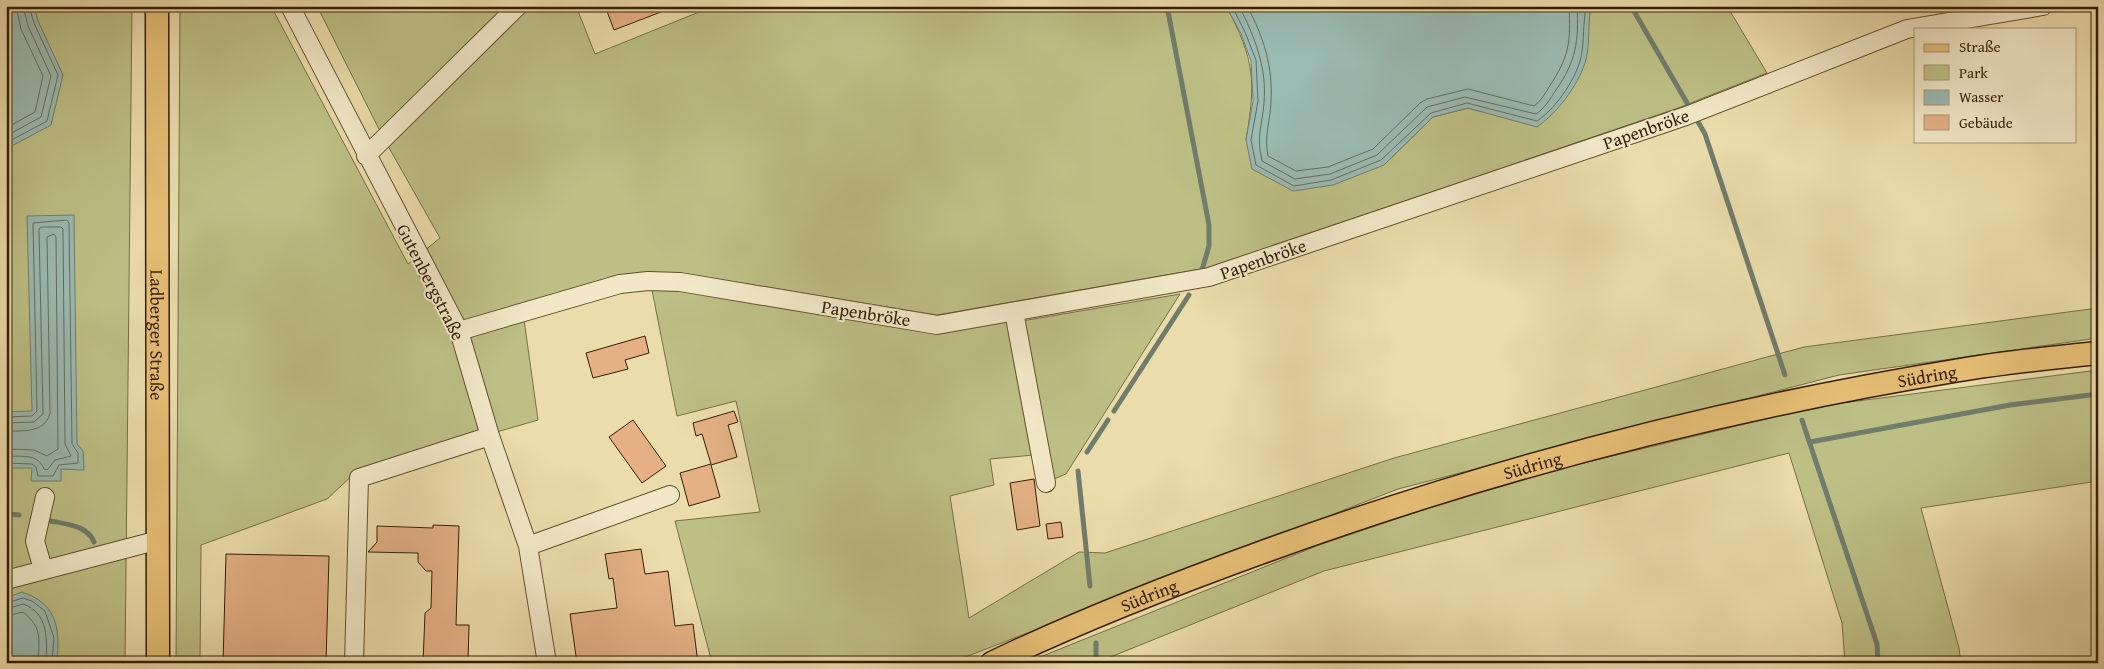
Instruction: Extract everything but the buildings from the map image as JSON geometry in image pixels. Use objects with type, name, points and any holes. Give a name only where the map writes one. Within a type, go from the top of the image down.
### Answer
[{"type":"main road","name":"Ladberger Straße","points":[[157,6],[158,663]]},
{"type":"main road","name":"Südring","points":[[992,663],[1041,639],[1175,584],[1336,525],[1505,471],[1804,398],[1962,369],[2098,353]]},
{"type":"street","name":"Gutenbergstraße","points":[[290,6],[366,156],[459,331],[490,436],[528,546],[547,663]]},
{"type":"street","points":[[366,156],[518,6]]},
{"type":"street","name":"Papenbröke","points":[[1918,28],[2043,6]]},
{"type":"street","name":"Papenbröke","points":[[459,331],[620,284],[648,281],[680,282],[937,325],[1209,278],[1694,112],[1914,29]]},
{"type":"street","points":[[1014,312],[1046,482]]},
{"type":"street","points":[[354,663],[359,478],[490,436]]},
{"type":"street","points":[[528,546],[670,494]]},
{"type":"street","points":[[43,569],[35,541],[45,498]]},
{"type":"street","points":[[6,580],[159,540]]},
{"type":"green space","points":[[6,6],[132,6],[125,663],[6,663]]},
{"type":"green space","points":[[180,6],[271,6],[408,264],[440,238],[388,146],[529,6],[576,6],[595,54],[714,6],[1226,6],[1243,41],[1251,71],[1251,102],[1246,140],[1384,165],[1433,117],[1468,108],[1501,116],[1590,13],[1587,6],[1727,6],[1767,73],[1678,108],[1212,267],[937,315],[680,273],[617,275],[522,305],[538,420],[355,473],[327,499],[201,545],[200,663],[176,663]]},
{"type":"green space","points":[[317,6],[508,6],[381,133]]},
{"type":"green space","points":[[651,285],[937,333],[1007,321],[1034,455],[990,459],[994,485],[950,496],[969,618],[1079,552],[1105,553],[1394,458],[1804,347],[2098,308],[2098,338],[1839,375],[1398,489],[950,663],[712,663],[675,521],[760,512],[736,401],[677,416]]},
{"type":"green space","points":[[1180,294],[1066,474],[1054,479],[1022,321]]},
{"type":"green space","points":[[2098,370],[2098,481],[1921,508],[1959,648],[1961,663],[1845,663],[1842,623],[1789,453],[1324,571],[1108,658],[1106,663],[1025,663],[1319,545],[1509,481],[1819,406]]},
{"type":"water","points":[[6,6],[34,6],[38,21],[63,75],[51,125],[6,149]]},
{"type":"water","points":[[1226,6],[1587,6],[1590,13],[1588,51],[1585,63],[1572,90],[1552,114],[1537,127],[1468,108],[1433,117],[1384,165],[1333,185],[1293,191],[1252,169],[1246,140],[1253,101],[1251,61],[1241,34]]},
{"type":"water","points":[[74,215],[77,444],[83,451],[84,470],[61,469],[61,481],[31,481],[32,468],[6,468],[6,412],[32,411],[27,216]]},
{"type":"water","points":[[22,592],[43,603],[54,619],[58,639],[57,663],[6,663],[6,598]]},
{"type":"waterway","points":[[1167,6],[1209,225],[1209,246],[1202,270]]},
{"type":"waterway","points":[[1631,6],[1705,134],[1785,375]]},
{"type":"waterway","points":[[1114,411],[1189,295]]},
{"type":"waterway","points":[[1810,442],[2010,405],[2098,394]]},
{"type":"waterway","points":[[1087,452],[1108,420]]},
{"type":"waterway","points":[[1802,420],[1877,644],[1878,663]]},
{"type":"waterway","points":[[1078,471],[1090,586]]},
{"type":"waterway","points":[[6,514],[19,515]]},
{"type":"waterway","points":[[46,520],[80,528],[91,536],[94,542]]},
{"type":"waterway","points":[[1096,643],[1096,663]]}]
